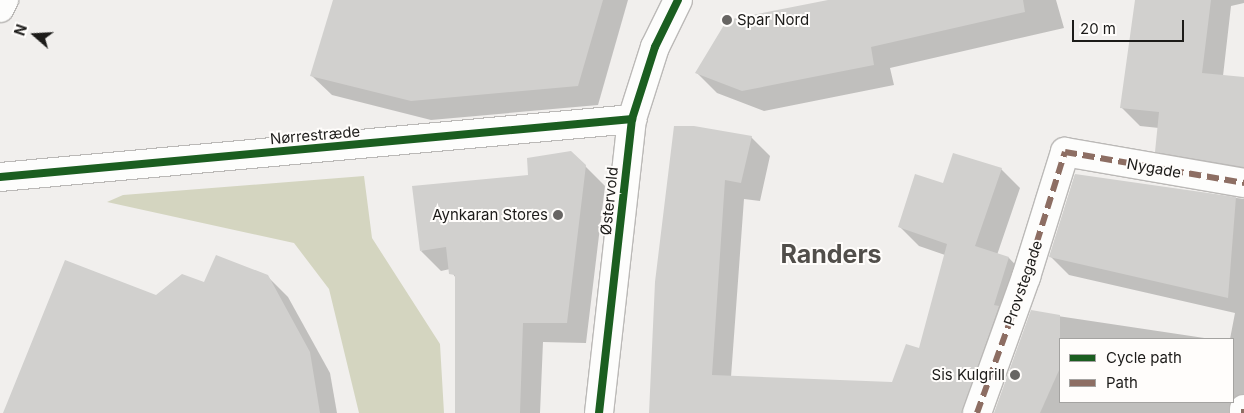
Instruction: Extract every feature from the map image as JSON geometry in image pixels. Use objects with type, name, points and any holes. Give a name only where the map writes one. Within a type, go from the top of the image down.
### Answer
[{"type":"street","points":[[0,8],[4,0]]},
{"type":"street","name":"Østervold","points":[[598,413],[632,119],[655,47],[678,0]]},
{"type":"street","name":"Nørrestræde","points":[[0,177],[632,119]]},
{"type":"street","name":"Nygade","points":[[1065,152],[1244,183]]},
{"type":"street","name":"Provstegade","points":[[977,413],[1026,277],[1065,152]]},
{"type":"green space","points":[[364,176],[372,238],[440,344],[444,413],[359,413],[329,289],[294,243],[107,202],[123,195]]},
{"type":"building","points":[[333,0],[603,0],[578,86],[411,101],[310,76]]},
{"type":"building","points":[[828,0],[1023,0],[1025,12],[871,47],[874,65],[742,91],[695,73],[727,20]]},
{"type":"building","points":[[1135,0],[1211,0],[1202,73],[1244,77],[1244,167],[1155,152],[1159,112],[1120,108]]},
{"type":"building","points":[[674,126],[694,126],[752,136],[741,183],[725,180],[712,375],[892,382],[906,344],[919,348],[947,244],[898,227],[915,174],[943,183],[953,153],[1002,168],[975,246],[1009,257],[994,305],[999,306],[962,413],[649,413],[655,282]]},
{"type":"building","points":[[571,151],[586,165],[567,323],[523,323],[520,413],[455,413],[455,275],[449,274],[446,247],[420,251],[412,186],[528,175],[527,158]]},
{"type":"building","points":[[1075,174],[1236,197],[1228,298],[1049,257]]},
{"type":"building","points":[[216,255],[268,275],[310,352],[320,413],[3,413],[65,260],[156,295],[182,274],[204,282]]},
{"type":"building","points":[[1031,310],[1060,315],[1059,370],[1040,413],[994,413]]},
{"type":"marked path","points":[[977,413],[1026,277],[1065,152],[1244,183]]},
{"type":"cycle path","points":[[599,413],[632,119],[655,47],[678,0]]},
{"type":"cycle path","points":[[0,177],[632,119]]},
{"type":"place","name":"Spar Nord","points":[[727,20]]},
{"type":"place","name":"Aynkaran Stores","points":[[558,215]]},
{"type":"place","name":"Sis Kulgrill","points":[[1015,375]]},
{"type":"district","name":"Randers","points":[[831,254]]}]
